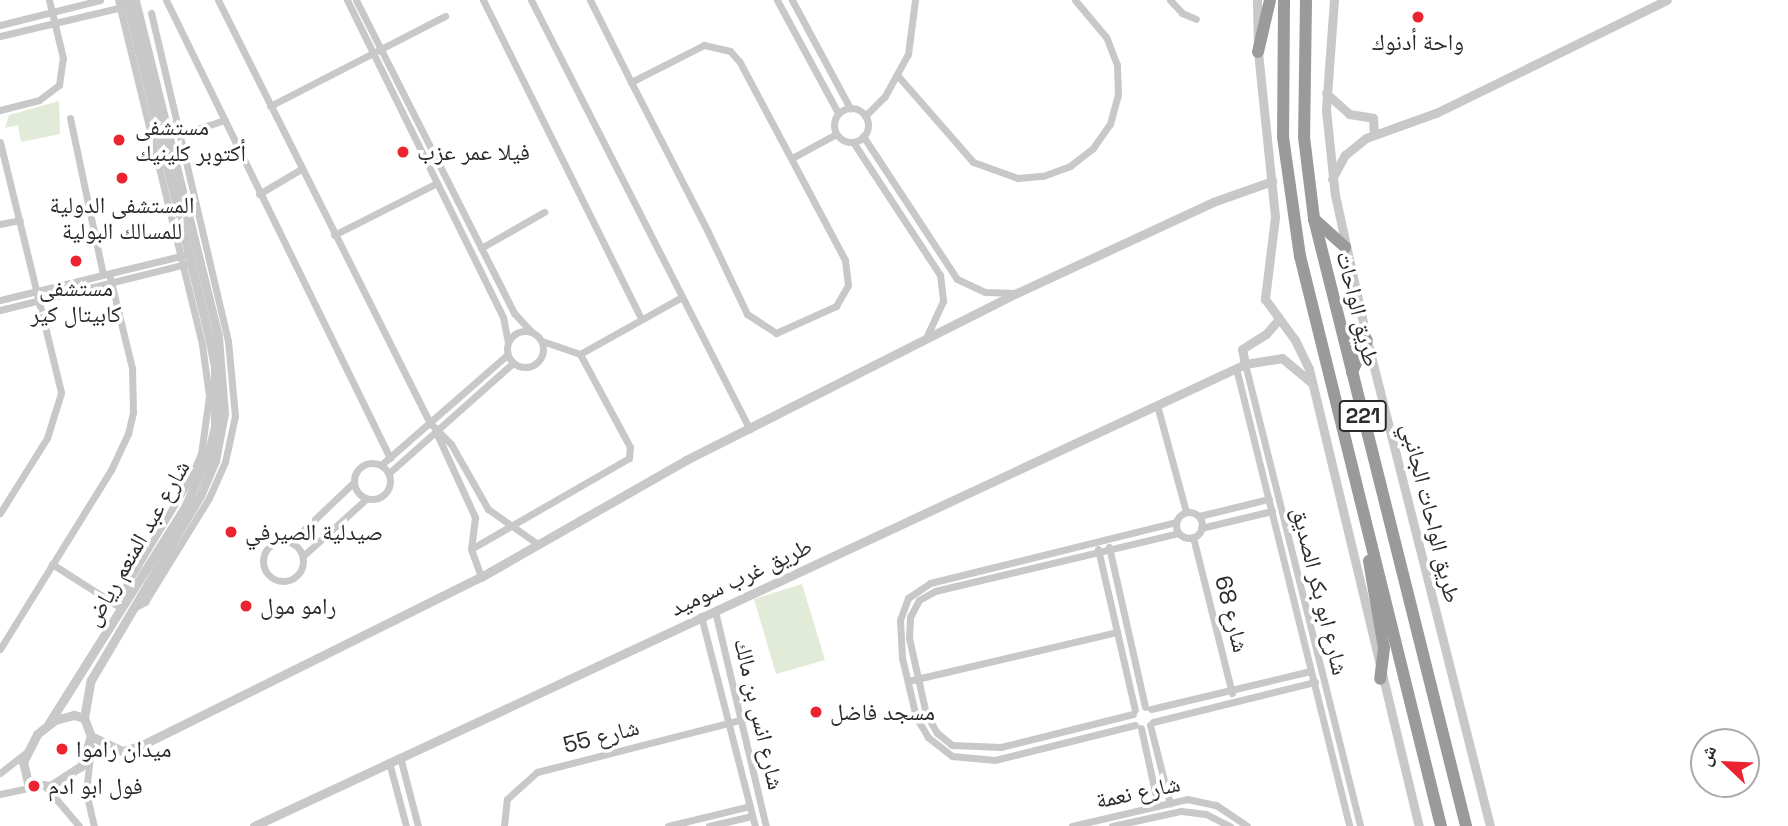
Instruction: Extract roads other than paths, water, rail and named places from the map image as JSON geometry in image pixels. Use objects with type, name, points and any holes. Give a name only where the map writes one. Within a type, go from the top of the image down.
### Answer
[{"type":"highway","points":[[1258,52],[1270,0]]},
{"type":"highway","name":"طريق الواحات","points":[[1284,0],[1281,104],[1291,204],[1371,550],[1441,826]]},
{"type":"highway","name":"طريق الواحات","points":[[1306,0],[1304,137],[1314,219],[1466,826]]},
{"type":"highway","points":[[1314,219],[1345,247]]},
{"type":"highway","points":[[1352,372],[1367,340]]},
{"type":"highway","points":[[1371,550],[1368,577],[1384,648],[1380,679]]},
{"type":"street","points":[[0,110],[39,100],[60,85],[63,58],[48,0]]},
{"type":"street","points":[[0,25],[100,0]]},
{"type":"street","points":[[166,0],[390,458]]},
{"type":"street","points":[[218,0],[430,423],[451,444],[488,509],[539,545]]},
{"type":"street","points":[[347,0],[514,313],[542,341],[580,354],[630,447],[629,458],[471,549]]},
{"type":"street","points":[[356,0],[437,183],[503,317],[508,342],[507,355],[513,363],[527,367],[536,364],[543,351],[542,341]]},
{"type":"street","points":[[484,0],[641,318]]},
{"type":"street","points":[[531,0],[750,429]]},
{"type":"street","points":[[590,0],[631,82],[747,314],[776,333],[836,306],[848,285],[845,260],[746,72],[730,51],[704,45],[631,82]]},
{"type":"street","points":[[777,0],[838,113],[836,134]]},
{"type":"street","points":[[792,0],[850,108],[865,116]]},
{"type":"street","points":[[915,0],[914,30],[898,76],[865,116],[863,136],[957,279],[985,292],[1017,293]]},
{"type":"street","points":[[898,76],[973,162],[1018,178],[1042,176],[1070,166],[1093,148],[1110,124],[1118,95],[1117,65],[1106,37],[1075,0]]},
{"type":"street","points":[[1170,0],[1182,13],[1196,19]]},
{"type":"street","points":[[1257,0],[1258,52],[1272,181],[1274,240],[1264,294],[1278,320],[1301,349],[1312,383],[1380,679],[1419,826]]},
{"type":"street","name":"طريق الواحات الجانبي","points":[[1334,0],[1326,93],[1332,179],[1367,340],[1490,826]]},
{"type":"street","points":[[1332,179],[1352,148],[1374,135],[1446,108],[1667,0]]},
{"type":"street","points":[[0,36],[127,3]]},
{"type":"street","name":"شارع عبد المنعم رياض","points":[[49,723],[125,609],[158,575],[200,496],[223,427],[223,364],[127,3]]},
{"type":"street","points":[[151,13],[181,134],[194,257]]},
{"type":"street","points":[[271,106],[445,16]]},
{"type":"street","points":[[1326,93],[1349,114],[1373,118],[1374,135]]},
{"type":"street","points":[[838,113],[850,108]]},
{"type":"street","points":[[0,649],[118,458],[134,412],[132,368],[111,283],[106,275],[70,118]]},
{"type":"street","points":[[181,134],[225,120]]},
{"type":"street","points":[[792,158],[836,134]]},
{"type":"street","points":[[836,134],[853,142],[940,275],[940,313],[923,341]]},
{"type":"street","points":[[853,142],[863,136]]},
{"type":"street","points":[[0,142],[3,168],[20,219],[60,379],[58,414],[0,513]]},
{"type":"street","points":[[259,194],[301,169]]},
{"type":"street","points":[[91,736],[122,751],[141,746],[481,577],[668,470],[1017,293],[1213,202],[1272,181]]},
{"type":"street","points":[[334,235],[437,183]]},
{"type":"street","points":[[481,248],[544,212]]},
{"type":"street","points":[[0,224],[20,219]]},
{"type":"street","points":[[0,300],[194,257]]},
{"type":"street","points":[[0,310],[111,283],[194,257]]},
{"type":"street","name":"شارع عبد المنعم رياض","points":[[84,718],[91,680],[125,609],[208,455],[217,397],[215,367],[194,257]]},
{"type":"street","points":[[580,354],[682,297]]},
{"type":"street","points":[[1240,366],[1242,349],[1266,334],[1278,320]]},
{"type":"street","points":[[508,342],[518,332],[532,332]]},
{"type":"street","points":[[291,542],[354,482],[365,464],[382,465],[507,355]]},
{"type":"street","name":"طريق غرب سوميد","points":[[254,826],[1240,366],[1282,358],[1312,383]]},
{"type":"street","points":[[389,473],[513,363]]},
{"type":"street","name":"شارع ابو بكر الصديق","points":[[1240,366],[1277,498],[1360,826]]},
{"type":"street","name":"شارع ابو بكر الصديق","points":[[1240,366],[1267,500],[1349,826]]},
{"type":"street","points":[[1157,405],[1186,512]]},
{"type":"street","points":[[436,431],[475,517],[471,549],[481,577]]},
{"type":"street","points":[[303,556],[291,542],[278,541],[264,554],[263,567],[270,578],[282,582],[294,579],[302,569],[303,556],[366,499],[384,495],[390,485],[389,473],[382,465]]},
{"type":"street","points":[[354,482],[366,499]]},
{"type":"street","points":[[1186,512],[1199,516],[1277,498]]},
{"type":"street","points":[[475,517],[488,509]]},
{"type":"street","points":[[1279,509],[1201,528],[1193,537],[1178,533],[954,586],[919,600],[910,617],[909,638],[918,678],[932,727],[959,748],[1000,747],[1148,708],[1319,668]]},
{"type":"street","points":[[1186,512],[1176,522],[952,578],[925,586],[908,598],[900,620],[899,639],[916,717],[928,737],[945,752],[967,760],[1002,758],[1152,723],[1234,700],[1322,681]]},
{"type":"street","points":[[1199,516],[1201,528]]},
{"type":"street","points":[[1176,522],[1178,533]]},
{"type":"street","name":"شارع 68","points":[[1193,537],[1234,700]]},
{"type":"street","points":[[1107,539],[1172,812]]},
{"type":"street","points":[[1096,542],[1160,814]]},
{"type":"street","points":[[52,564],[125,609]]},
{"type":"street","points":[[952,578],[954,586]]},
{"type":"street","name":"شارع انس بن مالك","points":[[715,611],[765,826]]},
{"type":"street","name":"شارع انس بن مالك","points":[[701,616],[755,826]]},
{"type":"street","points":[[908,681],[1117,632]]},
{"type":"street","points":[[899,639],[909,638]]},
{"type":"street","points":[[0,773],[26,753],[49,723],[75,715],[84,718],[91,736],[86,792],[94,826]]},
{"type":"street","name":"شارع 55","points":[[504,826],[508,799],[537,772],[740,720]]},
{"type":"street","points":[[0,794],[41,786],[74,774],[91,747]]},
{"type":"street","points":[[26,753],[23,774],[66,806],[79,826]]},
{"type":"street","points":[[400,757],[418,826]]},
{"type":"street","points":[[389,762],[406,826]]},
{"type":"street","name":"شارع نعمة","points":[[1072,826],[1169,801],[1216,805],[1247,826]]},
{"type":"street","points":[[668,826],[762,809]]},
{"type":"street","points":[[709,826],[751,811]]},
{"type":"street","name":"شارع نعمة","points":[[1112,826],[1172,812],[1206,814],[1230,826]]},
{"type":"street","points":[[271,820],[279,826]]},
{"type":"place","name":"واحة أدنوك","points":[[1418,17]]},
{"type":"place","name":"مستشفى أكتوبر كلينيك","points":[[119,140]]},
{"type":"place","name":"فيلا عمر عزب","points":[[403,152]]},
{"type":"place","name":"المستشفى الدولية للمسالك البولية","points":[[122,178]]},
{"type":"place","name":"مستشفى كابيتال كير","points":[[76,261]]},
{"type":"place","name":"صيدلية الصيرفي","points":[[231,532]]},
{"type":"place","name":"رامو مول","points":[[246,606]]},
{"type":"place","name":"مسجد فاضل","points":[[816,712]]},
{"type":"place","name":"ميدان راموا","points":[[62,749]]},
{"type":"place","name":"فول ابو ادم","points":[[34,786]]}]
